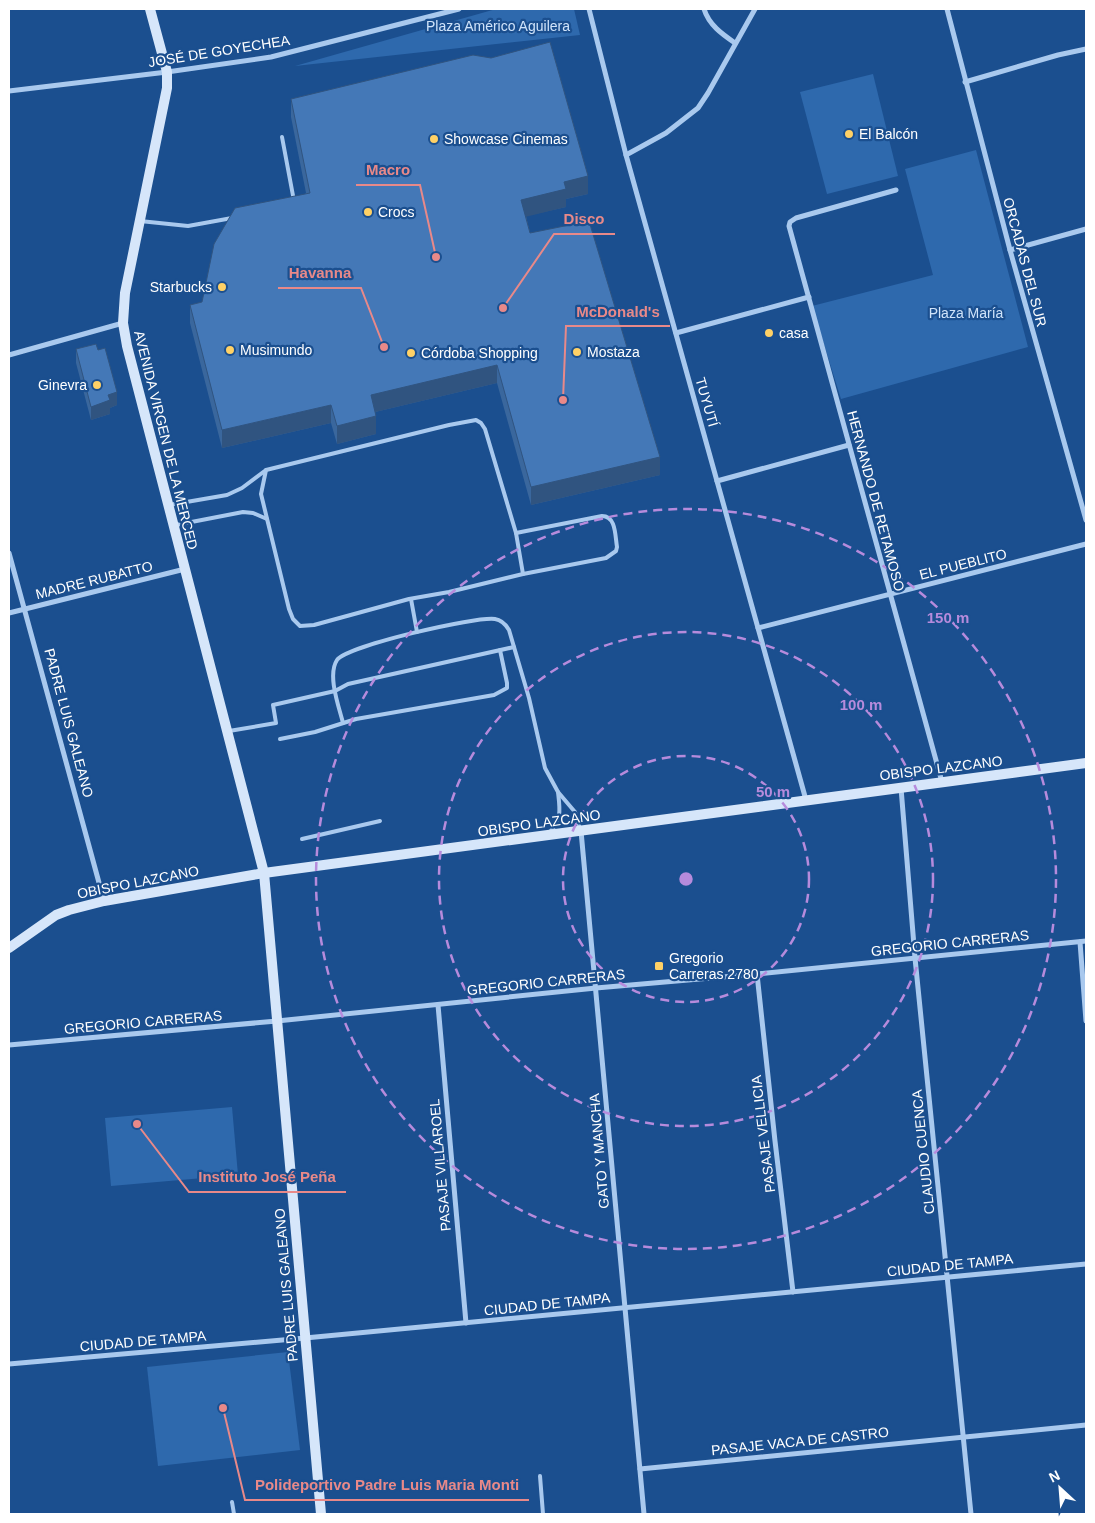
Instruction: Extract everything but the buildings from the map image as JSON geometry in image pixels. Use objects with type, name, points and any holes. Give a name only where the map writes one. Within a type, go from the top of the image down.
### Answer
[{"type":"main road","name":"AVENIDA VIRGEN DE LA MERCED","points":[[150,9],[167,72],[167,88],[124,301],[123,323],[127,346],[264,874]]},
{"type":"main road","name":"OBISPO LAZCANO","points":[[9,948],[56,915],[104,900],[264,874],[1086,763]]},
{"type":"main road","name":"PADRE LUIS GALEANO","points":[[264,874],[321,1514]]},
{"type":"street","name":"JOSÉ DE GOYECHEA","points":[[9,91],[167,72],[271,56],[460,9]]},
{"type":"street","name":"TUYUTÍ","points":[[589,9],[626,155],[806,801]]},
{"type":"street","points":[[704,9],[712,24],[735,43]]},
{"type":"street","points":[[626,155],[666,133],[698,108],[755,9]]},
{"type":"street","name":"ORCADAS DEL SUR","points":[[946,9],[1010,250],[1086,520]]},
{"type":"street","points":[[965,82],[1058,55],[1086,49]]},
{"type":"street","name":"HERNANDO DE RETAMOSO","points":[[896,190],[796,218],[790,222],[790,226],[889,594],[942,782]]},
{"type":"street","points":[[1010,250],[1086,229]]},
{"type":"street","points":[[676,332],[809,297]]},
{"type":"street","points":[[9,354],[123,323]]},
{"type":"street","points":[[717,481],[849,445]]},
{"type":"street","name":"EL PUEBLITO","points":[[758,628],[1086,544]]},
{"type":"street","name":"PADRE LUIS GALEANO","points":[[9,553],[104,900]]},
{"type":"street","name":"MADRE RUBATTO","points":[[9,613],[186,569]]},
{"type":"street","name":"CLAUDIO CUENCA","points":[[901,787],[915,958],[971,1514]]},
{"type":"street","name":"GATO Y MANCHA","points":[[581,831],[644,1514]]},
{"type":"street","name":"GREGORIO CARRERAS","points":[[9,1045],[277,1021],[1086,941]]},
{"type":"street","points":[[1080,942],[1086,1021]]},
{"type":"street","name":"PASAJE VELLICIA","points":[[757,974],[774,1141],[793,1292]]},
{"type":"street","name":"PASAJE VILLAROEL","points":[[438,1005],[466,1323]]},
{"type":"street","name":"CIUDAD DE TAMPA","points":[[9,1364],[1086,1264]]},
{"type":"street","name":"PASAJE VACA DE CASTRO","points":[[640,1469],[1086,1425]]},
{"type":"lane","points":[[282,136],[294,201],[292,206]]},
{"type":"lane","points":[[140,221],[188,226],[234,218]]},
{"type":"lane","points":[[168,505],[227,495],[242,488],[266,470],[476,420],[485,430],[516,533],[523,574]]},
{"type":"lane","points":[[266,470],[261,494],[289,609],[293,619],[300,626],[314,625],[411,599],[523,574],[606,558],[612,555],[617,547],[612,520],[607,516],[516,533]]},
{"type":"lane","points":[[174,526],[244,512],[253,513],[267,519]]},
{"type":"lane","points":[[343,723],[335,691],[333,673],[336,661],[339,657],[383,640],[418,632],[411,599]]},
{"type":"lane","name":"GATO Y MANCHA","points":[[418,632],[458,623],[496,618],[504,623],[509,630],[529,698],[545,768],[558,792],[575,812],[581,831]]},
{"type":"lane","points":[[228,731],[276,723],[273,705],[335,691],[348,684],[514,647]]},
{"type":"lane","points":[[280,739],[315,732],[356,719],[502,692],[507,688],[507,683],[500,650]]},
{"type":"lane","name":"GATO Y MANCHA","points":[[547,836],[559,819],[558,792]]},
{"type":"lane","points":[[302,839],[380,822]]},
{"type":"lane","points":[[540,1476],[543,1514]]},
{"type":"lane","points":[[232,1502],[234,1514]]},
{"type":"green space","name":"Plaza Américo Aguilera","points":[[496,9],[574,9],[580,35],[295,66]]},
{"type":"green space","name":"El Balcón","points":[[873,74],[898,176],[827,194],[800,92]]},
{"type":"green space","name":"Plaza María","points":[[976,150],[1028,347],[841,399],[812,306],[933,275],[905,169]]},
{"type":"green space","points":[[232,1107],[238,1175],[111,1186],[105,1118]]},
{"type":"green space","points":[[288,1352],[300,1450],[158,1466],[147,1367]]},
{"type":"place","name":"El Balcón","points":[[849,134]]},
{"type":"place","name":"Showcase Cinemas","points":[[434,139]]},
{"type":"place","name":"Crocs","points":[[368,212]]},
{"type":"place","name":"Macro","points":[[436,257]]},
{"type":"place","name":"Starbucks","points":[[222,287]]},
{"type":"place","name":"Disco","points":[[503,308]]},
{"type":"place","name":"casa","points":[[769,333]]},
{"type":"place","name":"Havanna","points":[[384,347]]},
{"type":"place","name":"Musimundo","points":[[230,350]]},
{"type":"place","name":"Mostaza","points":[[577,352]]},
{"type":"place","name":"Córdoba Shopping","points":[[411,353]]},
{"type":"place","name":"Ginevra","points":[[97,385]]},
{"type":"place","name":"McDonald's","points":[[563,400]]},
{"type":"place","name":"Gregorio Carreras 2780","points":[[659,966]]},
{"type":"place","name":"Instituto José Peña","points":[[137,1124]]},
{"type":"place","name":"Polideportivo Padre Luis Maria Monti","points":[[223,1408]]}]
